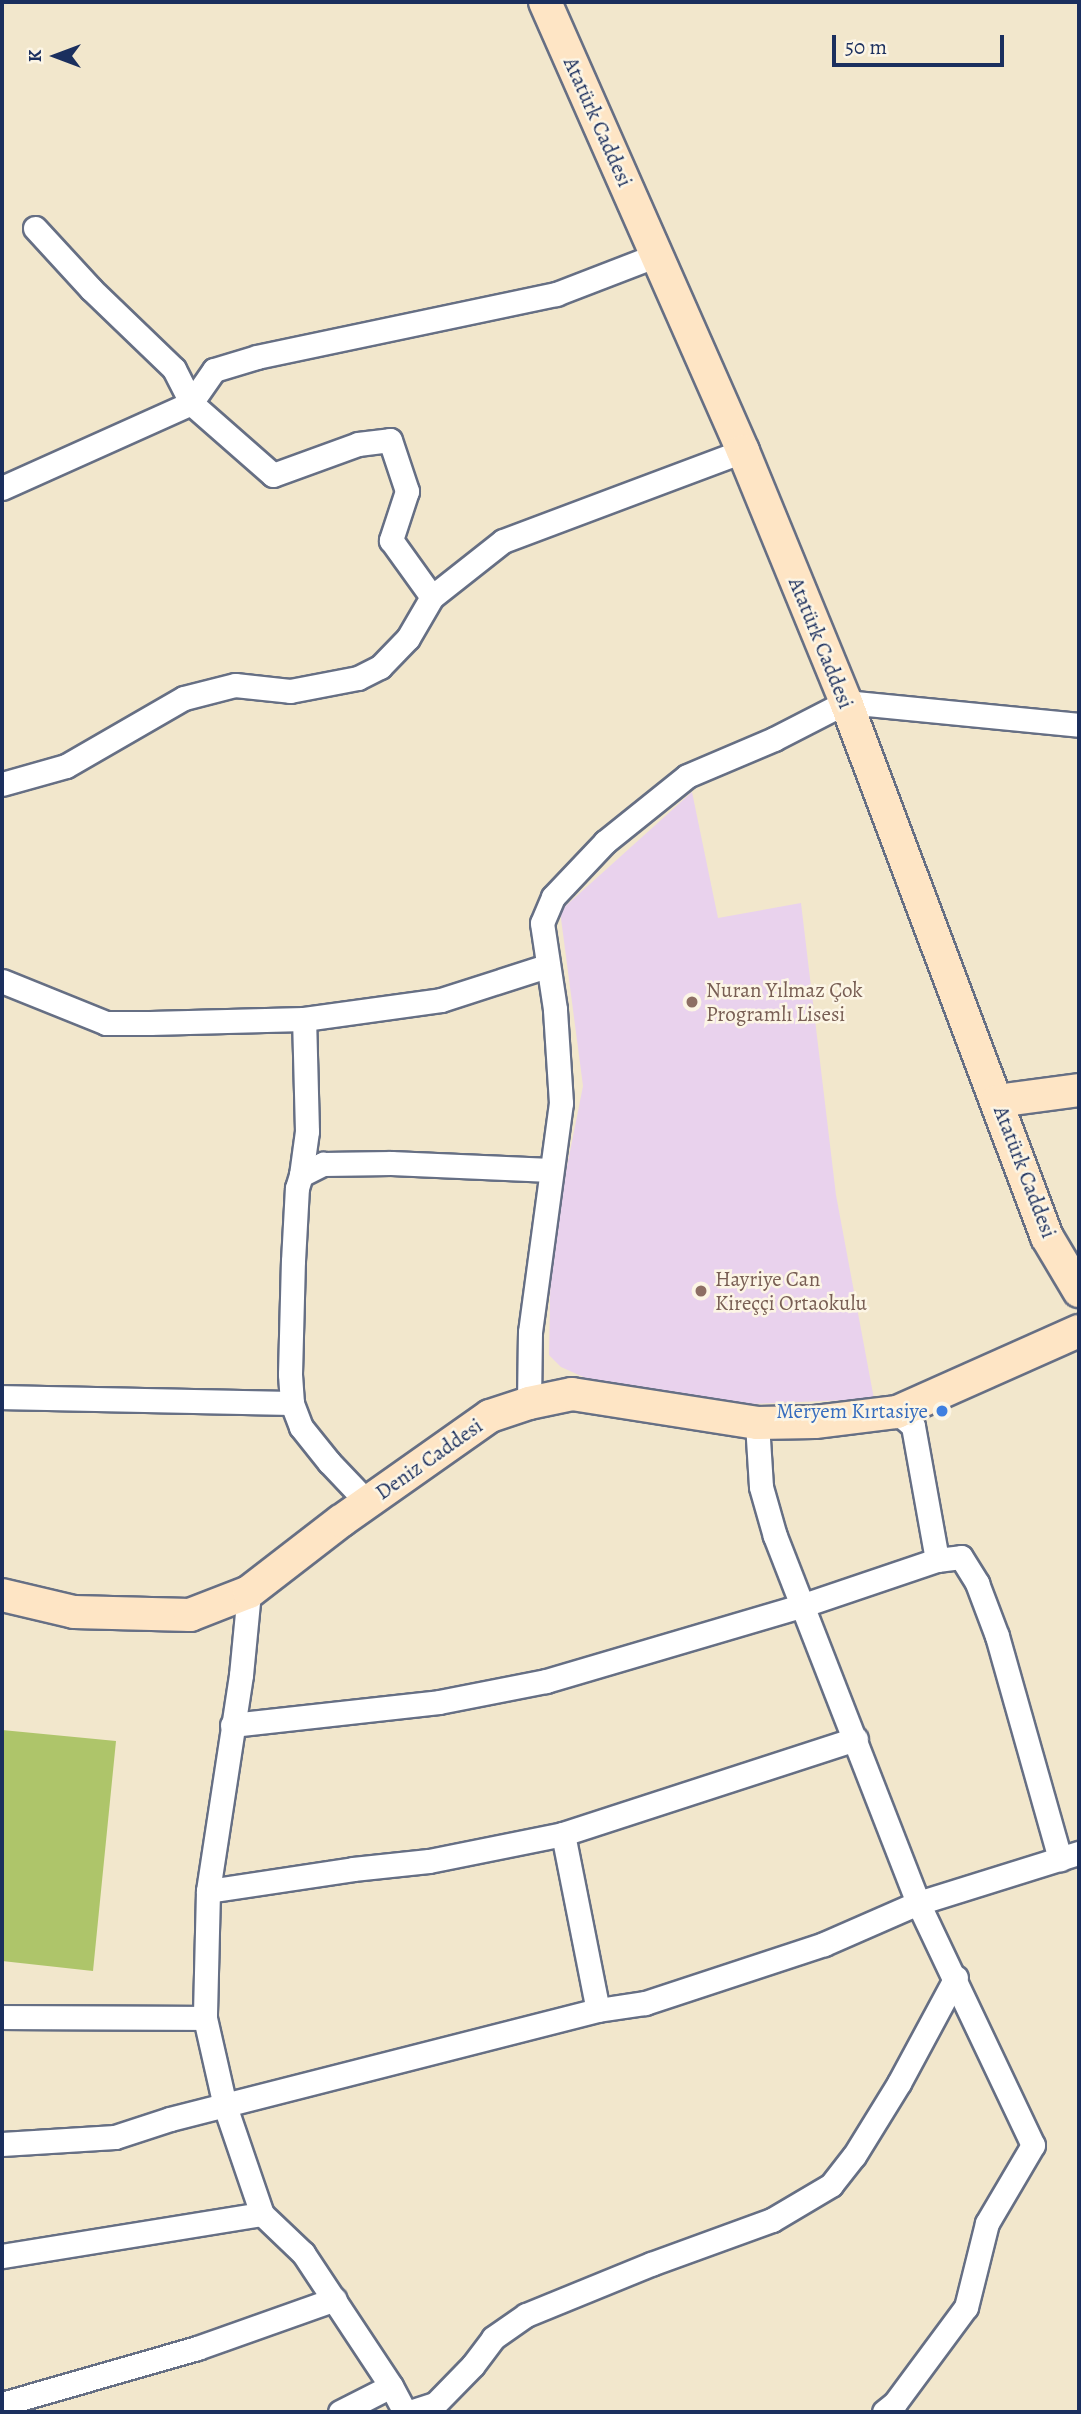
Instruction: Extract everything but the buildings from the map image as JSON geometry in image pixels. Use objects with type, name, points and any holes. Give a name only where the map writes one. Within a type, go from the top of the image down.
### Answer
[{"type":"main road","name":"Atatürk Caddesi","points":[[556,7],[657,256],[743,451],[846,702],[1047,1237],[1079,1292]]},
{"type":"main road","points":[[997,1101],[1079,1090]]},
{"type":"main road","name":"Deniz Caddesi","points":[[2,1595],[74,1612],[190,1615],[248,1592],[367,1502],[433,1459],[490,1416],[529,1402],[572,1394],[757,1423],[815,1422],[897,1412],[1079,1331]]},
{"type":"street","points":[[35,228],[91,289],[174,369],[191,403],[273,475],[358,444],[390,440],[407,491],[391,540],[432,597]]},
{"type":"street","points":[[2,488],[191,403],[214,370],[257,356],[556,295],[657,256]]},
{"type":"street","points":[[2,784],[66,766],[184,698],[235,685],[290,691],[358,678],[380,667],[408,638],[432,597],[503,541],[743,451]]},
{"type":"street","points":[[529,1402],[530,1332],[561,1103],[555,1009],[542,923],[553,897],[605,842],[687,776],[774,739],[846,702],[1079,724]]},
{"type":"street","points":[[2,981],[106,1023],[304,1019],[441,1000],[547,966]]},
{"type":"street","points":[[304,1019],[307,1131],[297,1188],[290,1374],[292,1404],[308,1435],[367,1502]]},
{"type":"street","points":[[301,1175],[323,1164],[551,1170]]},
{"type":"street","points":[[2,1397],[292,1404]]},
{"type":"street","points":[[897,1412],[913,1426],[937,1560]]},
{"type":"street","points":[[757,1423],[761,1487],[775,1536],[918,1903],[956,1977],[1033,2144],[987,2223],[966,2306],[895,2403],[884,2412]]},
{"type":"street","points":[[2,2144],[115,2137],[598,2010],[645,2003],[824,1944],[918,1903],[1070,1856],[997,1636],[977,1583],[961,1557],[937,1560],[804,1605],[546,1681],[439,1702],[232,1725]]},
{"type":"street","points":[[248,1592],[241,1675],[208,1891],[205,2018],[225,2106],[262,2214],[303,2253],[407,2412],[435,2404],[473,2365],[493,2338],[526,2315],[650,2264],[772,2220],[831,2185],[854,2156],[899,2083],[956,1977]]},
{"type":"street","points":[[208,1891],[429,1861],[563,1834],[856,1739]]},
{"type":"street","points":[[563,1834],[598,2010]]},
{"type":"street","points":[[2,2017],[205,2018]]},
{"type":"street","points":[[2,2256],[262,2214]]},
{"type":"street","points":[[2,2404],[197,2348],[335,2299]]},
{"type":"street","points":[[340,2412],[391,2385]]},
{"type":"shaded area","name":"Nuran Yılmaz Çok Programlı Lisesi","points":[[692,792],[718,918],[801,903],[836,1195],[874,1399],[749,1404],[590,1380],[561,1367],[549,1355],[551,1247],[583,1086],[560,911]]},
{"type":"green space","points":[[2,1730],[116,1741],[93,1971],[2,1961]]},
{"type":"place","name":"Nuran Yılmaz Çok Programlı Lisesi","points":[[692,1002]]},
{"type":"place","name":"Hayriye Can Kireççi Ortaokulu","points":[[701,1291]]},
{"type":"place","name":"Meryem Kırtasiye","points":[[942,1411]]}]
